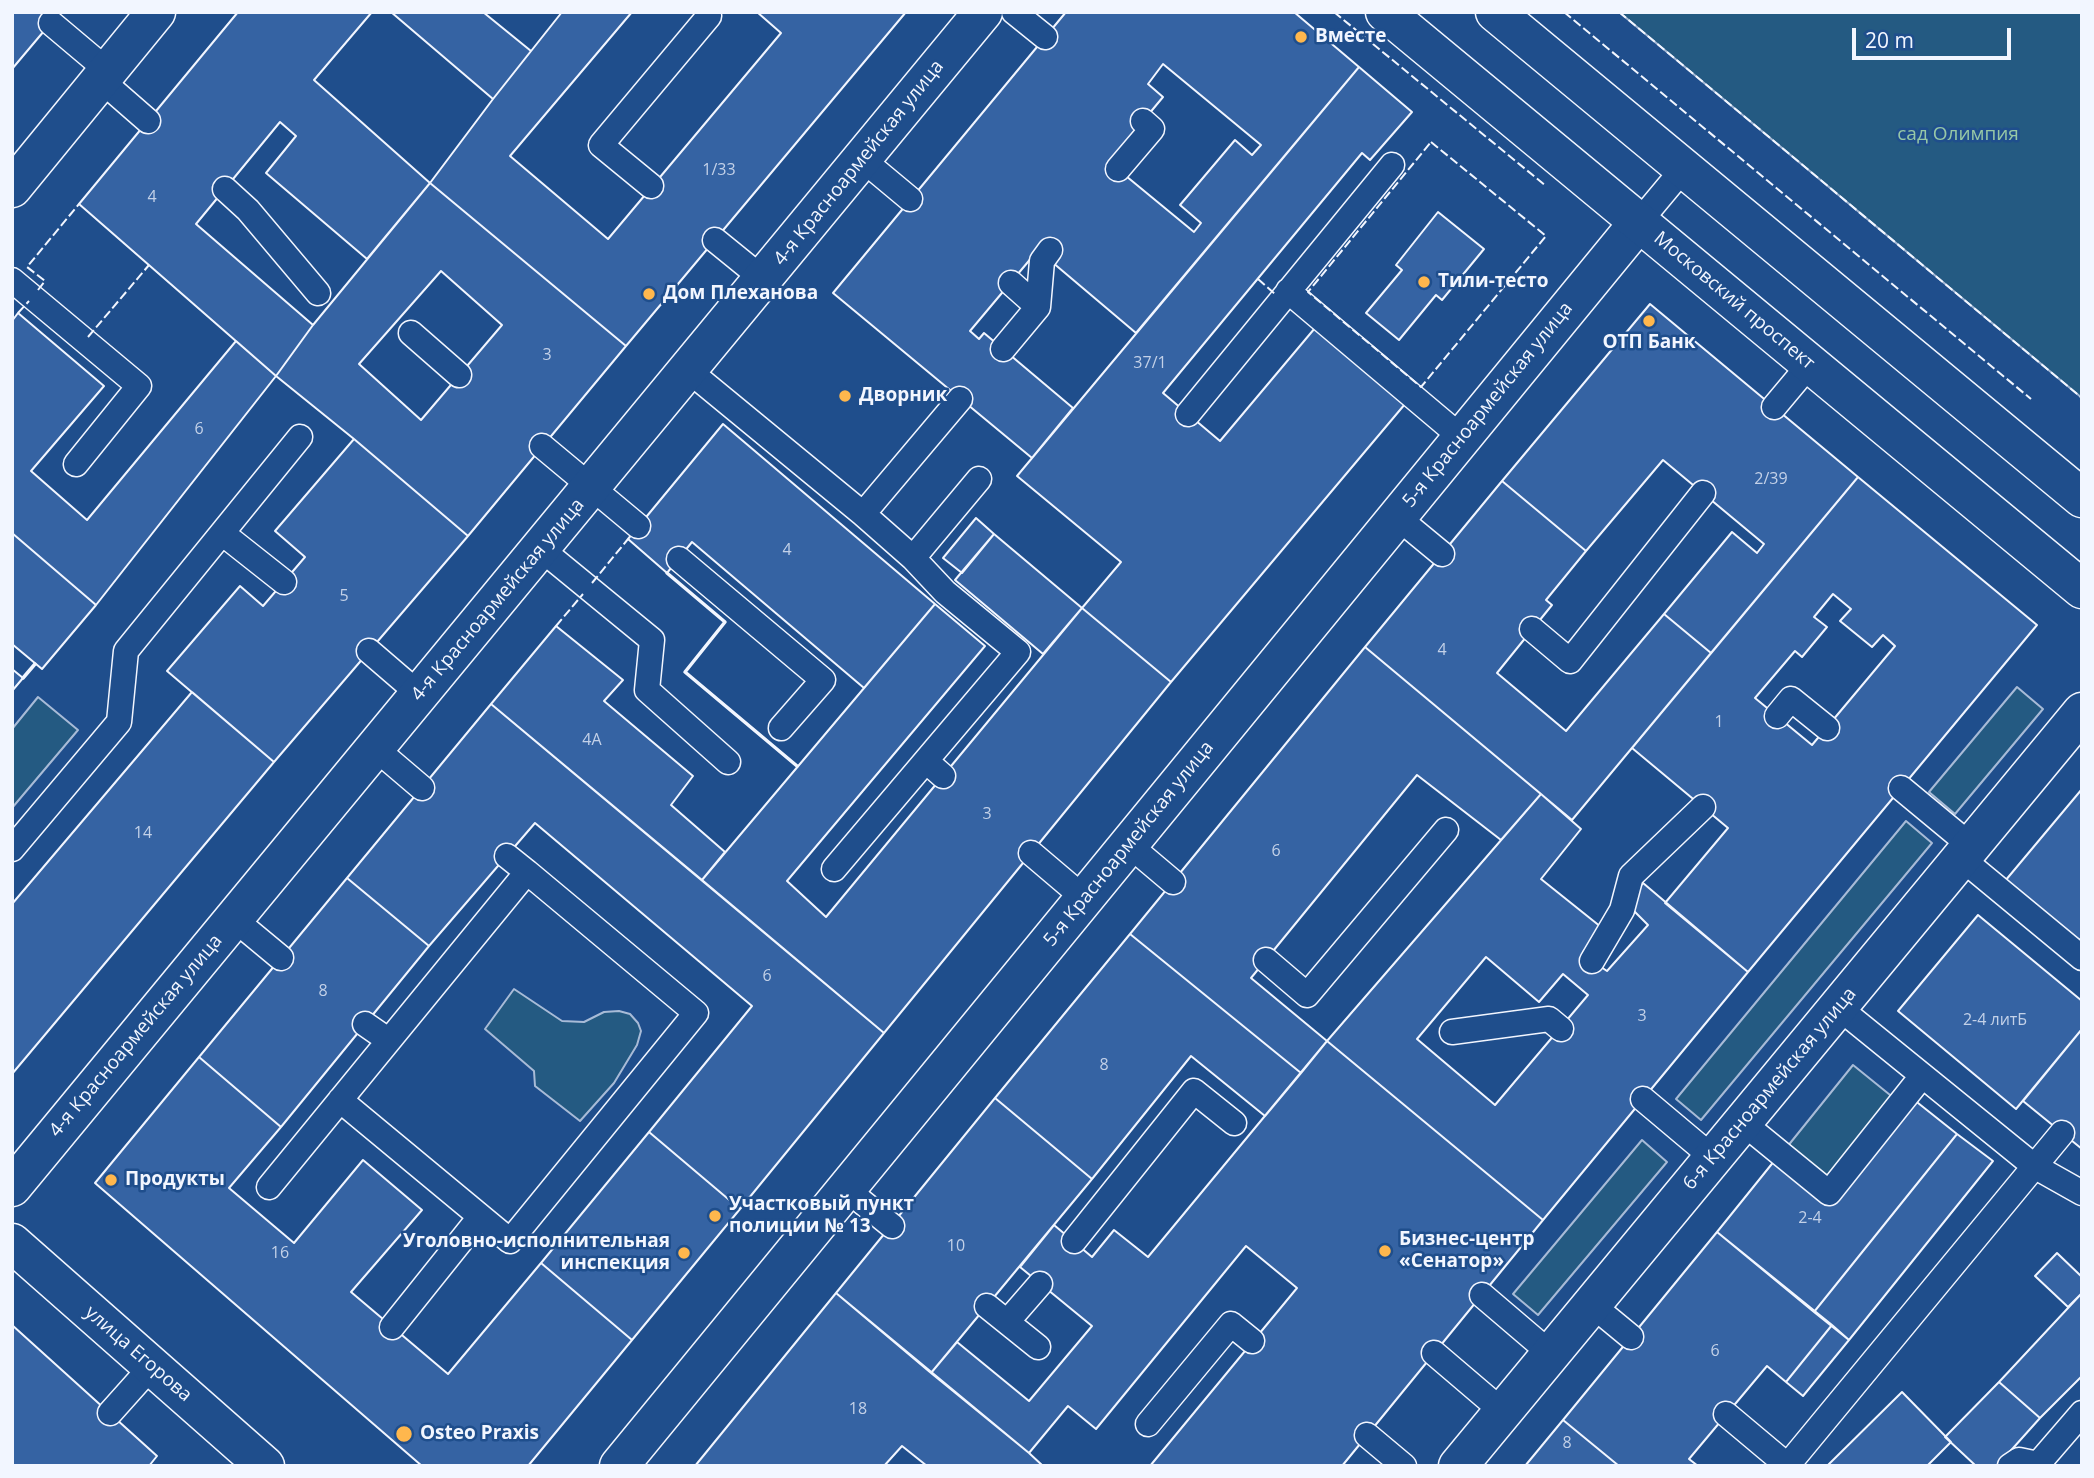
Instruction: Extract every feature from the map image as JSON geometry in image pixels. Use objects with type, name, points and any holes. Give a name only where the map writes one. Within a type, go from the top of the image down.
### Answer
[{"type":"street","points":[[12,188],[156,12]]},
{"type":"street","name":"4-я Красноармейская улица","points":[[12,1186],[984,12]]},
{"type":"street","name":"Московский проспект","points":[[1385,12],[2082,589]]},
{"type":"street","points":[[1495,12],[2082,498]]},
{"type":"street","name":"5-я Красноармейская улица","points":[[619,1466],[1639,222]]},
{"type":"street","name":"6-я Красноармейская улица","points":[[1458,1466],[2082,712]]},
{"type":"street","name":"улица Егорова","points":[[12,1243],[265,1466]]},
{"type":"lane","points":[[1014,12],[1045,37]]},
{"type":"lane","points":[[651,187],[601,145],[709,16]]},
{"type":"lane","points":[[51,23],[148,121]]},
{"type":"lane","points":[[1118,169],[1152,129],[1143,121]]},
{"type":"lane","points":[[862,159],[910,200]]},
{"type":"lane","points":[[1188,414],[1392,165]]},
{"type":"lane","points":[[1639,222],[1684,168]]},
{"type":"lane","points":[[225,189],[248,211],[318,293]]},
{"type":"lane","points":[[715,240],[763,279]]},
{"type":"lane","points":[[1003,349],[1038,307],[1042,261],[1051,250]]},
{"type":"lane","points":[[12,280],[139,386],[76,464]]},
{"type":"lane","points":[[1011,283],[1038,307]]},
{"type":"lane","points":[[1288,291],[1461,437]]},
{"type":"lane","points":[[411,333],[459,375]]},
{"type":"lane","points":[[1774,407],[1810,364]]},
{"type":"lane","points":[[688,370],[863,514],[945,592],[1018,652],[934,769],[834,869]]},
{"type":"lane","points":[[863,514],[960,399]]},
{"type":"lane","points":[[12,849],[119,722],[126,651],[300,437]]},
{"type":"lane","points":[[542,446],[638,526]]},
{"type":"lane","points":[[912,558],[979,479]]},
{"type":"lane","points":[[1532,629],[1570,662],[1703,493]]},
{"type":"lane","points":[[1396,516],[1442,554]]},
{"type":"lane","points":[[222,533],[284,582]]},
{"type":"lane","points":[[541,549],[652,640],[647,690],[728,762]]},
{"type":"lane","points":[[679,559],[823,680],[781,728]]},
{"type":"lane","points":[[369,651],[419,694]]},
{"type":"lane","points":[[1777,716],[1791,699],[1827,728]]},
{"type":"lane","points":[[375,748],[422,788]]},
{"type":"lane","points":[[1901,788],[1966,852],[2082,958]]},
{"type":"lane","points":[[1592,961],[1622,910],[1632,876],[1703,807]]},
{"type":"lane","points":[[1266,960],[1307,995],[1446,830]]},
{"type":"lane","points":[[1128,844],[1173,882]]},
{"type":"lane","points":[[1031,853],[1084,898]]},
{"type":"lane","points":[[340,1101],[510,1241],[696,1013],[507,856]]},
{"type":"lane","points":[[269,1187],[527,872]]},
{"type":"lane","points":[[234,919],[281,958]]},
{"type":"lane","points":[[1838,1007],[2034,1166],[2082,1193]]},
{"type":"lane","points":[[1452,1032],[1549,1019],[1560,1029]]},
{"type":"lane","points":[[365,1024],[388,1040]]},
{"type":"lane","points":[[1742,1122],[1829,1193],[1922,1076]]},
{"type":"lane","points":[[1074,1241],[1194,1091],[1234,1123]]},
{"type":"lane","points":[[1643,1099],[1712,1157]]},
{"type":"lane","points":[[1726,1414],[1787,1466],[2062,1133]]},
{"type":"lane","points":[[846,1189],[892,1226]]},
{"type":"lane","points":[[392,1326],[480,1217]]},
{"type":"lane","points":[[1007,1322],[1041,1284]]},
{"type":"lane","points":[[1482,1295],[1550,1353]]},
{"type":"lane","points":[[1591,1304],[1631,1337]]},
{"type":"lane","points":[[987,1306],[1038,1347]]},
{"type":"lane","points":[[1148,1424],[1231,1324],[1252,1341]]},
{"type":"lane","points":[[1434,1353],[1502,1411]]},
{"type":"lane","points":[[110,1413],[152,1366]]},
{"type":"lane","points":[[2010,1466],[2019,1460],[2039,1465],[2082,1413]]},
{"type":"lane","points":[[1367,1435],[1404,1466]]},
{"type":"green space","name":"сад Олимпия","points":[[1619,12],[2082,12],[2082,398]]},
{"type":"green space","points":[[2017,687],[2043,709],[1955,814],[1929,792]]},
{"type":"green space","points":[[38,697],[78,730],[12,808],[12,729]]},
{"type":"green space","points":[[1906,821],[1932,843],[1701,1120],[1676,1099]]},
{"type":"green space","points":[[514,989],[562,1021],[584,1022],[604,1012],[619,1011],[630,1014],[638,1023],[641,1031],[637,1045],[614,1083],[580,1121],[535,1086],[534,1071],[485,1029]]},
{"type":"green space","points":[[1853,1065],[1895,1099],[1828,1180],[1787,1147]]},
{"type":"green space","points":[[1642,1140],[1667,1162],[1538,1315],[1513,1294]]},
{"type":"building","points":[[12,12],[60,12],[12,69]]},
{"type":"building","points":[[238,12],[372,12],[314,80],[430,183],[367,259],[266,173],[296,136],[280,122],[196,224],[313,325],[276,376],[79,204]]},
{"type":"building","points":[[391,12],[483,12],[531,51],[493,99]]},
{"type":"building","points":[[562,12],[632,12],[510,156],[608,239],[781,33],[757,12],[906,12],[626,346],[430,183]]},
{"type":"building","points":[[1066,12],[1294,12],[1359,67],[1136,333],[1052,262],[1043,244],[970,331],[979,339],[984,333],[1073,408],[1032,458],[833,293]],"holes":[[[1163,64],[1261,145],[1252,155],[1235,140],[1180,205],[1201,223],[1194,232],[1109,162],[1163,97],[1148,84]]]},
{"type":"building","points":[[1359,67],[1412,112],[1370,160],[1362,153],[1163,393],[1220,441],[1315,328],[1405,404],[1171,682],[1082,608],[1121,562],[1017,476]]},
{"type":"building","points":[[430,183],[626,346],[468,536],[276,376],[313,325]],"holes":[[[441,271],[502,325],[421,420],[359,364]]]},
{"type":"building","name":"Тили-тесто","points":[[1438,212],[1484,249],[1442,300],[1436,295],[1399,340],[1366,313],[1402,270],[1396,265]]},
{"type":"building","points":[[1650,304],[1858,477],[1711,653],[1664,614],[1732,532],[1757,553],[1764,544],[1663,460],[1586,551],[1502,481]]},
{"type":"building","points":[[18,313],[104,386],[31,471],[87,520],[236,341],[276,376],[96,605],[12,533],[12,321]]},
{"type":"building","points":[[723,424],[935,604],[864,688],[692,542],[667,573],[628,539]]},
{"type":"building","points":[[354,439],[468,536],[274,762],[167,671],[240,586],[263,606],[305,557],[275,531]]},
{"type":"building","points":[[1858,477],[2037,625],[1748,972],[1665,903],[1728,828],[1632,748]],"holes":[[[1833,594],[1851,609],[1840,621],[1872,647],[1883,635],[1895,646],[1812,745],[1755,698],[1795,651],[1802,657],[1827,627],[1814,617]]]},
{"type":"building","points":[[1502,481],[1586,551],[1546,600],[1552,605],[1497,673],[1566,731],[1664,614],[1711,653],[1572,820],[1365,647]]},
{"type":"building","points":[[976,518],[994,534],[962,573],[943,558]]},
{"type":"building","points":[[12,533],[96,605],[42,669],[12,644]]},
{"type":"building","points":[[994,534],[1082,608],[1043,654],[955,580]]},
{"type":"building","points":[[935,604],[985,646],[787,881],[826,917],[1082,608],[1171,682],[884,1033],[702,880]]},
{"type":"building","points":[[556,626],[623,680],[604,701],[693,776],[671,805],[725,852],[702,880],[491,704]]},
{"type":"building","points":[[1365,647],[1541,794],[1501,840],[1417,775],[1251,978],[1327,1041],[1301,1073],[1130,934]]},
{"type":"building","points":[[12,669],[23,678],[12,691]]},
{"type":"building","points":[[192,692],[274,762],[12,1074],[12,904]]},
{"type":"building","points":[[491,704],[884,1033],[740,1209],[649,1132],[752,1006],[535,823],[429,946],[347,878]]},
{"type":"building","points":[[2082,789],[2082,937],[2078,942],[2005,881]]},
{"type":"building","points":[[1541,794],[1581,829],[1541,879],[1601,927],[1583,952],[1592,961],[1607,971],[1648,925],[1626,903],[1643,883],[1748,972],[1543,1220],[1327,1041]],"holes":[[[1486,957],[1539,1002],[1563,974],[1588,995],[1495,1105],[1417,1039]]]},
{"type":"building","points":[[347,878],[429,946],[281,1127],[199,1057]]},
{"type":"building","points":[[1978,915],[2082,1001],[2082,1029],[2016,1109],[1898,1011]]},
{"type":"building","points":[[1130,934],[1301,1073],[1265,1116],[1191,1056],[1092,1179],[995,1098]]},
{"type":"building","points":[[2082,1029],[2082,1149],[2023,1101]]},
{"type":"building","name":"Бизнес-центр «Сенатор»","points":[[1327,1041],[1543,1220],[1342,1466],[1150,1466],[1297,1288],[1246,1246],[1096,1429],[1068,1406],[1029,1453],[931,1373],[957,1342],[1029,1401],[1092,1326],[1020,1267],[1054,1225],[1092,1257],[1114,1230],[1148,1257]]},
{"type":"building","points":[[199,1057],[281,1127],[229,1188],[294,1243],[363,1160],[422,1210],[351,1292],[448,1374],[541,1263],[632,1340],[528,1466],[422,1466],[95,1183]]},
{"type":"building","points":[[995,1098],[1092,1179],[931,1373],[836,1293]]},
{"type":"building","points":[[1913,1099],[1957,1134],[1814,1312],[1717,1232],[1775,1160],[1829,1203]]},
{"type":"building","points":[[649,1132],[740,1209],[632,1340],[541,1263]]},
{"type":"building","points":[[1957,1134],[1993,1161],[1849,1340],[1814,1312]]},
{"type":"building","points":[[1717,1232],[1832,1325],[1786,1382],[1767,1366],[1689,1459],[1698,1466],[1619,1466],[1563,1420]]},
{"type":"building","points":[[2057,1253],[2082,1277],[2082,1293],[2068,1307],[2035,1276]]},
{"type":"building","points":[[836,1293],[1043,1466],[927,1466],[902,1446],[884,1466],[695,1466]]},
{"type":"building","points":[[2082,1293],[2082,1376],[2040,1418],[1999,1382]]},
{"type":"building","points":[[12,1325],[157,1456],[149,1466],[12,1466]]},
{"type":"building","points":[[1832,1325],[1849,1340],[1803,1396],[1786,1382]]},
{"type":"building","points":[[1999,1382],[2040,1418],[1997,1466],[1976,1466],[1945,1437]]},
{"type":"building","points":[[1902,1392],[1951,1442],[1927,1466],[1827,1466]]},
{"type":"building","points":[[1563,1420],[1619,1466],[1525,1466]]},
{"type":"fence","points":[[1334,12],[1546,186]]},
{"type":"fence","points":[[1564,12],[2031,399]]},
{"type":"fence","points":[[1619,12],[2082,398]]},
{"type":"fence","points":[[1431,142],[1546,236],[1421,387],[1308,292],[1431,142]]},
{"type":"fence","points":[[38,290],[45,281],[27,267],[79,204]]},
{"type":"fence","points":[[88,337],[149,265]]},
{"type":"fence","points":[[1258,279],[1275,294]]},
{"type":"fence","points":[[18,313],[29,301]]},
{"type":"fence","points":[[592,583],[628,539]]},
{"type":"fence","points":[[556,626],[583,594]]},
{"type":"wall","points":[[667,573],[725,622],[685,672],[797,766]]},
{"type":"wall","points":[[23,678],[35,664]]},
{"type":"place","name":"Вместе","points":[[1301,37]]},
{"type":"place","name":"Тили-тесто","points":[[1424,282]]},
{"type":"place","name":"Дом Плеханова","points":[[649,294]]},
{"type":"place","name":"ОТП Банк","points":[[1649,321]]},
{"type":"place","name":"Дворник","points":[[845,396]]},
{"type":"place","name":"Продукты","points":[[111,1180]]},
{"type":"place","name":"Участковый пункт полиции № 13","points":[[715,1216]]},
{"type":"place","name":"Бизнес-центр «Сенатор»","points":[[1385,1251]]},
{"type":"place","name":"Уголовно-исполнительная инспекция","points":[[684,1253]]},
{"type":"place","name":"Osteo Praxis","points":[[404,1434]]}]
